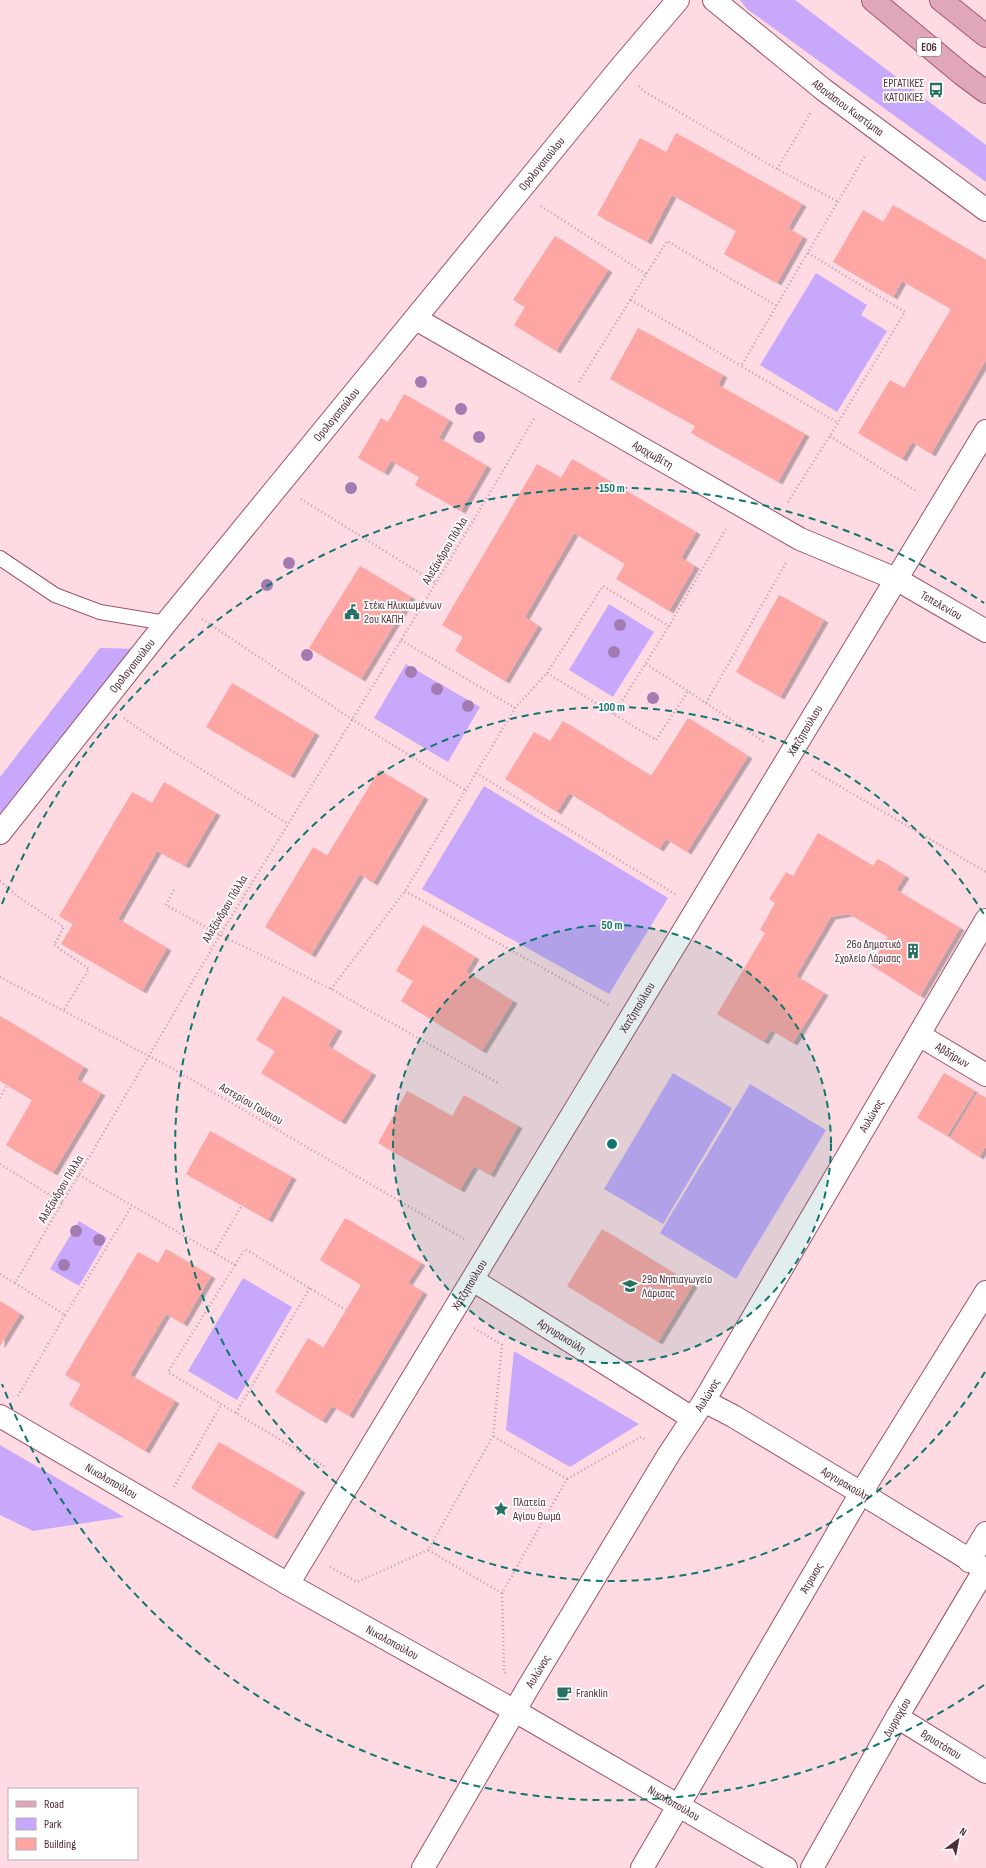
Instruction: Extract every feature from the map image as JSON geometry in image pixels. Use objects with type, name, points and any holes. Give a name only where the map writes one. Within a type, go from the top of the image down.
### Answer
[{"type":"main road","name":"ΕΟ6","points":[[873,0],[963,75],[986,92]]},
{"type":"main road","points":[[950,3],[986,36]]},
{"type":"street","name":"Ορολογοπούλου","points":[[0,833],[166,622],[416,319],[620,68],[678,0]]},
{"type":"street","name":"Αθανάσιου Κωστίμπα","points":[[714,0],[824,90],[986,210]]},
{"type":"street","name":"Αραχωβίτη","points":[[416,319],[800,539],[896,579]]},
{"type":"street","name":"Χατζηπούλιου","points":[[288,1584],[986,431]]},
{"type":"street","name":"Τεπελενίου","points":[[896,579],[986,631]]},
{"type":"street","name":"Αυλώνος","points":[[424,1868],[529,1686],[669,1454],[704,1401],[986,920]]},
{"type":"street","name":"Αβδήρων","points":[[919,1036],[986,1075]]},
{"type":"street","name":"Αργυρακούλη","points":[[473,1280],[692,1418]]},
{"type":"street","name":"Άτρακος","points":[[642,1868],[862,1493],[986,1292]]},
{"type":"street","name":"Αργυρακούλη","points":[[704,1401],[738,1419],[862,1493],[980,1567]]},
{"type":"street","name":"Νικολοπούλου","points":[[3,1417],[288,1584],[515,1711],[786,1868]]},
{"type":"street","name":"Δυρραχίου","points":[[812,1868],[980,1567],[986,1533]]},
{"type":"street","name":"Βρυοτόπου","points":[[897,1717],[986,1772]]},
{"type":"lane","points":[[2,562],[55,595],[100,612],[166,622]]},
{"type":"path","points":[[620,68],[645,92],[777,169],[837,201]]},
{"type":"path","points":[[777,169],[824,90]]},
{"type":"path","points":[[741,366],[837,201],[880,132]]},
{"type":"path","points":[[522,188],[546,210],[646,274]]},
{"type":"path","name":"Αλεξάνδρου Πάλλα","points":[[15,1283],[220,935],[436,583],[557,399],[631,300],[667,242],[777,306]]},
{"type":"path","points":[[774,524],[830,436],[905,312],[808,252]]},
{"type":"path","points":[[631,300],[838,423]]},
{"type":"path","points":[[830,436],[940,507]]},
{"type":"path","points":[[279,485],[436,583]]},
{"type":"path","points":[[614,714],[669,626],[740,505]]},
{"type":"path","points":[[706,703],[800,539]]},
{"type":"path","points":[[331,988],[405,891],[515,708],[547,673],[603,586],[669,626]]},
{"type":"path","points":[[180,605],[353,720],[465,790]]},
{"type":"path","points":[[401,640],[515,708]]},
{"type":"path","points":[[646,664],[789,756],[986,872]]},
{"type":"path","points":[[547,673],[656,740],[688,691]]},
{"type":"path","points":[[103,703],[152,738],[288,824]]},
{"type":"path","points":[[476,773],[697,908]]},
{"type":"path","points":[[0,881],[20,898],[64,927],[54,945],[89,969],[63,1011]]},
{"type":"path","points":[[174,890],[166,905],[220,935],[331,988],[498,1082]]},
{"type":"path","points":[[405,891],[631,1018]]},
{"type":"path","name":"Αστερίου Γούσιου","points":[[0,977],[149,1055],[489,1252]]},
{"type":"path","points":[[0,1098],[7,1085]]},
{"type":"path","points":[[0,1164],[63,1203]]},
{"type":"path","points":[[79,1175],[235,1266]]},
{"type":"path","points":[[3,1417],[132,1206]]},
{"type":"path","points":[[214,1253],[242,1206]]},
{"type":"path","points":[[346,1310],[245,1249],[168,1372],[350,1482]]},
{"type":"path","points":[[0,1274],[65,1315]]},
{"type":"path","points":[[236,1413],[310,1288]]},
{"type":"path","points":[[307,1554],[357,1582],[428,1550],[493,1436],[502,1346],[452,1314]]},
{"type":"path","points":[[161,1510],[221,1405]]},
{"type":"path","points":[[493,1436],[568,1479]]},
{"type":"path","points":[[529,1686],[504,1672],[502,1593],[568,1479],[641,1437],[669,1454]]},
{"type":"path","points":[[428,1550],[502,1593]]},
{"type":"green space","points":[[740,0],[795,0],[986,145],[986,182],[747,9]]},
{"type":"green space","points":[[816,273],[867,305],[861,315],[887,331],[837,412],[760,365]]},
{"type":"green space","points":[[609,604],[654,632],[613,697],[569,670]]},
{"type":"green space","points":[[100,648],[141,649],[0,820],[0,777]]},
{"type":"green space","points":[[406,664],[480,707],[448,762],[374,718]]},
{"type":"green space","points":[[484,786],[668,898],[609,994],[422,889]]},
{"type":"green space","points":[[673,1073],[732,1108],[663,1224],[604,1189]]},
{"type":"green space","points":[[750,1084],[826,1130],[736,1279],[660,1233]]},
{"type":"green space","points":[[79,1221],[107,1238],[79,1286],[50,1269]]},
{"type":"green space","points":[[243,1278],[292,1307],[237,1400],[188,1371]]},
{"type":"green space","points":[[514,1351],[639,1424],[570,1467],[506,1430]]},
{"type":"green space","points":[[0,1445],[124,1517],[33,1531],[0,1515]]},
{"type":"building","points":[[676,133],[802,204],[788,228],[803,237],[777,283],[724,254],[736,231],[672,195],[647,242],[597,215],[640,138],[666,152]]},
{"type":"building","points":[[893,205],[986,260],[986,360],[931,454],[912,442],[902,459],[858,433],[890,380],[904,388],[951,309],[902,281],[893,297],[833,262],[863,210],[883,222]]},
{"type":"building","points":[[555,236],[608,270],[556,351],[514,325],[525,307],[513,300]]},
{"type":"building","points":[[638,328],[723,375],[718,385],[805,434],[778,482],[691,433],[695,426],[610,379]]},
{"type":"building","points":[[404,394],[449,420],[439,438],[487,466],[461,511],[415,485],[419,477],[391,461],[384,473],[358,458],[381,418],[388,422]]},
{"type":"building","points":[[572,459],[696,532],[681,558],[695,566],[669,611],[616,579],[625,564],[574,533],[525,617],[538,626],[505,681],[455,651],[463,637],[442,625],[537,464],[561,478]]},
{"type":"building","points":[[360,566],[411,597],[361,679],[309,648]]},
{"type":"building","points":[[779,595],[824,620],[780,697],[736,672]]},
{"type":"building","points":[[232,683],[315,733],[290,776],[206,727]]},
{"type":"building","points":[[688,718],[748,756],[687,852],[666,839],[659,849],[569,793],[557,812],[505,779],[534,732],[550,741],[563,721],[651,776]]},
{"type":"building","points":[[379,770],[424,797],[373,883],[360,874],[311,955],[265,927],[313,847],[327,856]]},
{"type":"building","points":[[164,782],[216,813],[185,866],[157,851],[118,919],[167,948],[142,991],[61,944],[73,924],[59,916],[132,792],[152,803]]},
{"type":"building","name":"26ο Δημοτικό Σχολείο Λάρισας","points":[[818,833],[873,866],[878,859],[905,876],[896,890],[960,928],[920,996],[871,965],[888,937],[849,914],[831,917],[796,976],[824,993],[793,1043],[771,1030],[764,1042],[717,1014],[765,933],[760,930],[775,903],[769,899],[786,872],[793,876]]},
{"type":"building","points":[[423,925],[475,957],[466,972],[513,1001],[482,1051],[401,1001],[413,981],[396,971]]},
{"type":"building","points":[[283,996],[338,1029],[328,1046],[372,1073],[341,1122],[261,1073],[275,1051],[256,1040]]},
{"type":"building","points":[[0,1016],[84,1067],[77,1079],[101,1093],[53,1173],[6,1145],[32,1100],[0,1081]]},
{"type":"building","points":[[944,1073],[975,1091],[947,1136],[917,1118]]},
{"type":"building","points":[[407,1091],[452,1116],[464,1095],[518,1126],[490,1175],[474,1166],[460,1190],[378,1143]]},
{"type":"building","points":[[977,1093],[986,1098],[986,1146],[979,1157],[950,1138]]},
{"type":"building","points":[[210,1131],[292,1177],[268,1220],[186,1174]]},
{"type":"building","points":[[345,1218],[421,1263],[408,1283],[423,1292],[349,1416],[332,1406],[322,1421],[275,1392],[308,1338],[323,1348],[361,1285],[320,1260]]},
{"type":"building","name":"29ο Νηπιαγωγείο Λάρισας","points":[[602,1229],[693,1285],[658,1342],[567,1286]]},
{"type":"building","points":[[166,1249],[211,1276],[183,1324],[166,1314],[130,1375],[175,1401],[145,1451],[69,1405],[81,1384],[65,1375],[138,1252],[158,1263]]},
{"type":"building","points":[[0,1301],[20,1314],[0,1346]]},
{"type":"building","points":[[219,1442],[301,1490],[273,1537],[191,1488]]},
{"type":"place","name":"ΕΡΓΑΤΙΚΕΣ ΚΑΤΟΙΚΙΕΣ","points":[[936,90]]},
{"type":"place","name":"Στέκι Ηλικιωμένων 2ου ΚΑΠΗ","points":[[352,612]]},
{"type":"place","name":"26ο Δημοτικό Σχολείο Λάρισας","points":[[913,951]]},
{"type":"place","name":"29ο Νηπιαγωγείο Λάρισας","points":[[630,1286]]},
{"type":"place","name":"Πλατεία Αγίου Θωμά","points":[[501,1509]]},
{"type":"place","name":"Franklin","points":[[564,1693]]}]
